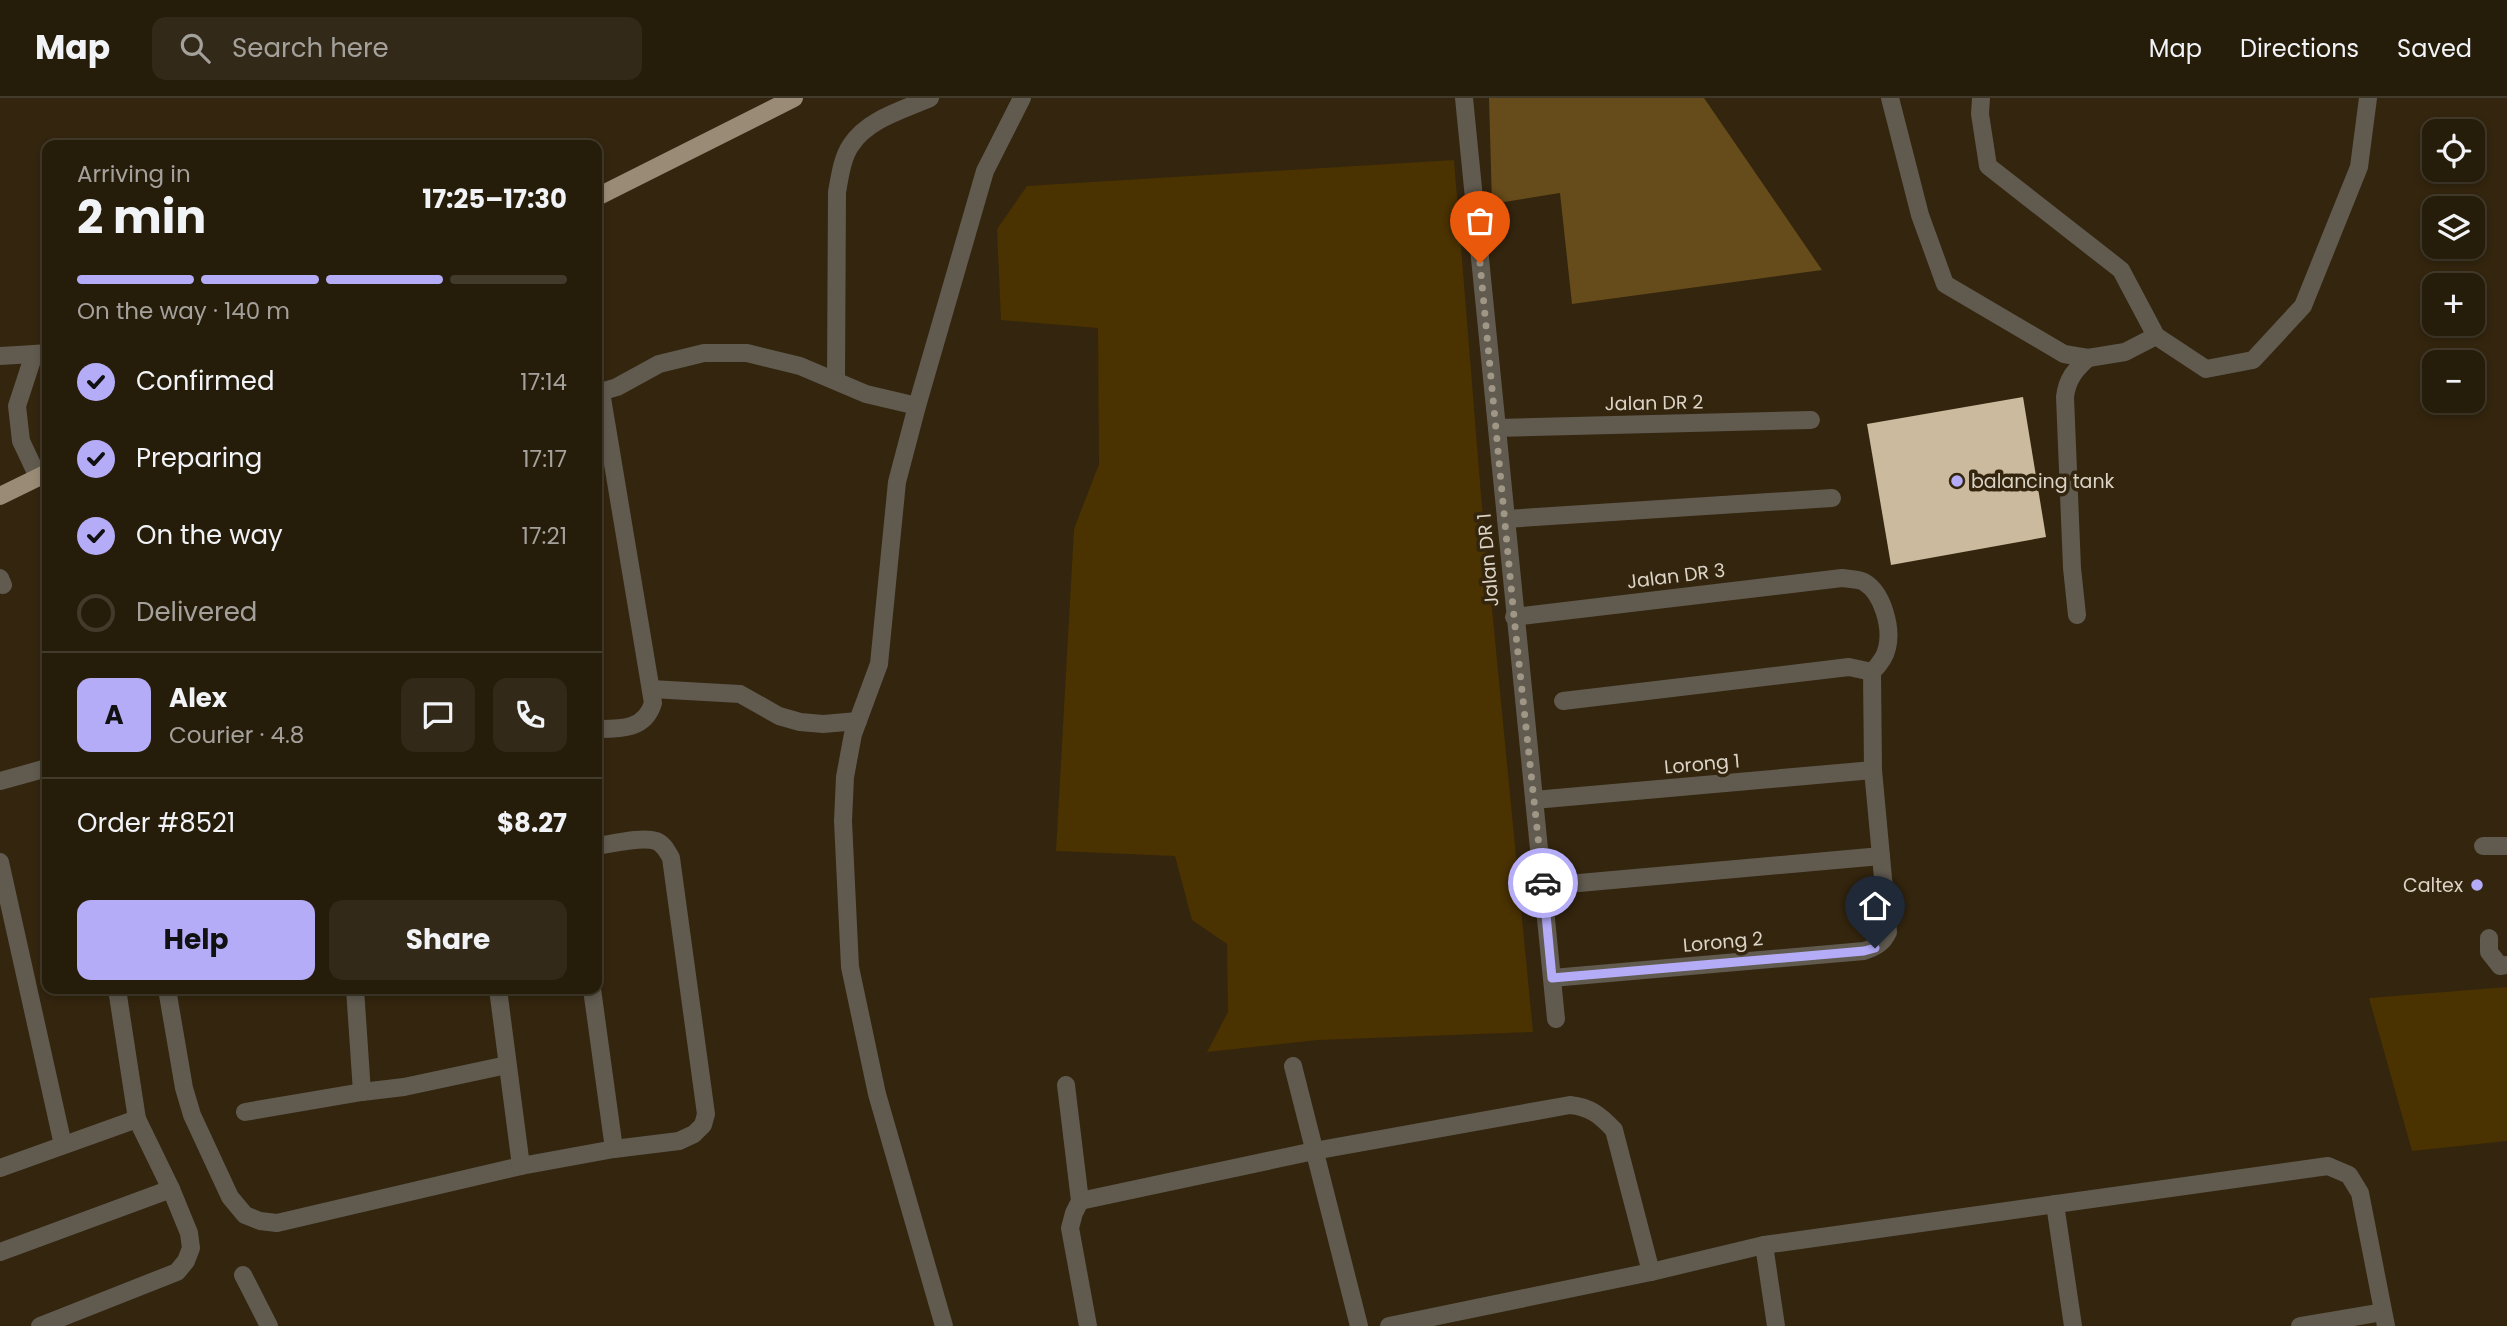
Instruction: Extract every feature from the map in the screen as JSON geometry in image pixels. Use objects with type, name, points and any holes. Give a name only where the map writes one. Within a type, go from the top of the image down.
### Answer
[{"type":"main road","points":[[602,194],[794,98]]},
{"type":"main road","points":[[0,496],[42,475]]},
{"type":"street","points":[[836,380],[837,191],[843,165],[850,146],[863,132],[879,121],[930,98]]},
{"type":"street","points":[[944,1326],[877,1094],[850,967],[843,821],[845,777],[853,734],[879,664],[897,482],[916,406],[985,171],[1022,98]]},
{"type":"street","name":"Jalan DR 1","points":[[1464,98],[1556,1019]]},
{"type":"street","points":[[1890,98],[1920,215],[1945,284],[2064,354],[2088,358],[2125,352],[2156,336]]},
{"type":"street","points":[[1981,98],[1980,114],[1988,166],[2121,270],[2156,336],[2206,369],[2253,360],[2304,306],[2359,167],[2368,98]]},
{"type":"street","points":[[602,391],[617,387],[659,364],[704,353],[747,353],[800,366],[866,394],[916,406]]},
{"type":"street","points":[[0,356],[41,354],[17,407],[21,441],[42,473]]},
{"type":"street","points":[[2077,615],[2072,568],[2065,397],[2067,384],[2074,371],[2088,358]]},
{"type":"street","points":[[602,409],[653,703],[650,714],[641,722],[628,727],[602,729]]},
{"type":"street","name":"Jalan DR 2","points":[[1497,428],[1811,420]]},
{"type":"street","points":[[1506,519],[1832,498]]},
{"type":"street","name":"Jalan DR 3","points":[[1514,617],[1842,578],[1864,581],[1876,594],[1884,609],[1888,647],[1882,662],[1872,671]]},
{"type":"street","points":[[1563,701],[1849,667],[1872,671],[1874,770],[1881,856],[1579,883]]},
{"type":"street","points":[[651,688],[740,694],[779,716],[800,722],[858,721]]},
{"type":"street","points":[[0,781],[42,769]]},
{"type":"street","name":"Lorong 1","points":[[1534,800],[1874,770]]},
{"type":"street","points":[[168,994],[184,1088],[192,1115],[230,1197],[245,1214],[260,1221],[277,1223],[521,1166],[614,1149],[679,1141],[694,1134],[703,1125],[706,1114],[671,858],[665,846],[657,841],[646,839],[602,845]]},
{"type":"street","points":[[2483,846],[2507,846]]},
{"type":"street","name":"Lorong 2","points":[[1552,978],[1875,948],[1888,932],[1881,856]]},
{"type":"street","points":[[0,862],[63,1145]]},
{"type":"street","points":[[2489,938],[2489,952],[2500,966],[2507,965]]},
{"type":"street","points":[[40,1326],[177,1272],[186,1261],[191,1248],[189,1233],[171,1189],[137,1119],[118,994]]},
{"type":"street","points":[[355,994],[362,1092]]},
{"type":"street","points":[[499,994],[521,1166]]},
{"type":"street","points":[[593,994],[614,1149]]},
{"type":"street","points":[[245,1112],[427,1083],[508,1065]]},
{"type":"street","points":[[1293,1066],[1359,1326]]},
{"type":"street","points":[[1066,1085],[1080,1201],[1070,1228],[1088,1326]]},
{"type":"street","points":[[1080,1201],[1314,1151],[1570,1105],[1586,1107],[1600,1115],[1614,1130],[1651,1272]]},
{"type":"street","points":[[0,1168],[137,1119]]},
{"type":"street","points":[[1389,1326],[1651,1272],[1764,1245],[2328,1166],[2349,1175],[2360,1193],[2385,1319],[2300,1326]]},
{"type":"street","points":[[0,1252],[171,1189]]},
{"type":"street","points":[[2055,1204],[2073,1326]]},
{"type":"street","points":[[1764,1245],[1776,1326]]},
{"type":"street","points":[[243,1275],[269,1326]]},
{"type":"shaded area","points":[[1489,98],[1704,98],[1822,270],[1572,304],[1560,193],[1492,204]]},
{"type":"shaded area","points":[[1454,160],[1481,495],[1533,1032],[1318,1040],[1207,1052],[1228,1012],[1227,944],[1192,920],[1175,856],[1056,851],[1074,529],[1099,464],[1098,328],[1001,320],[997,229],[1027,186]]},
{"type":"shaded area","points":[[2507,987],[2507,1141],[2412,1151],[2369,998]]},
{"type":"building","name":"balancing tank","points":[[2023,397],[2046,537],[1891,565],[1867,424]]},
{"type":"way so far","points":[[1480,263],[1543,883]]},
{"type":"place","name":"balancing tank","points":[[1957,481]]},
{"type":"place","name":"Caltex","points":[[2477,885]]},
{"type":"route","points":[[1543,883],[1552,978],[1875,948]]}]
